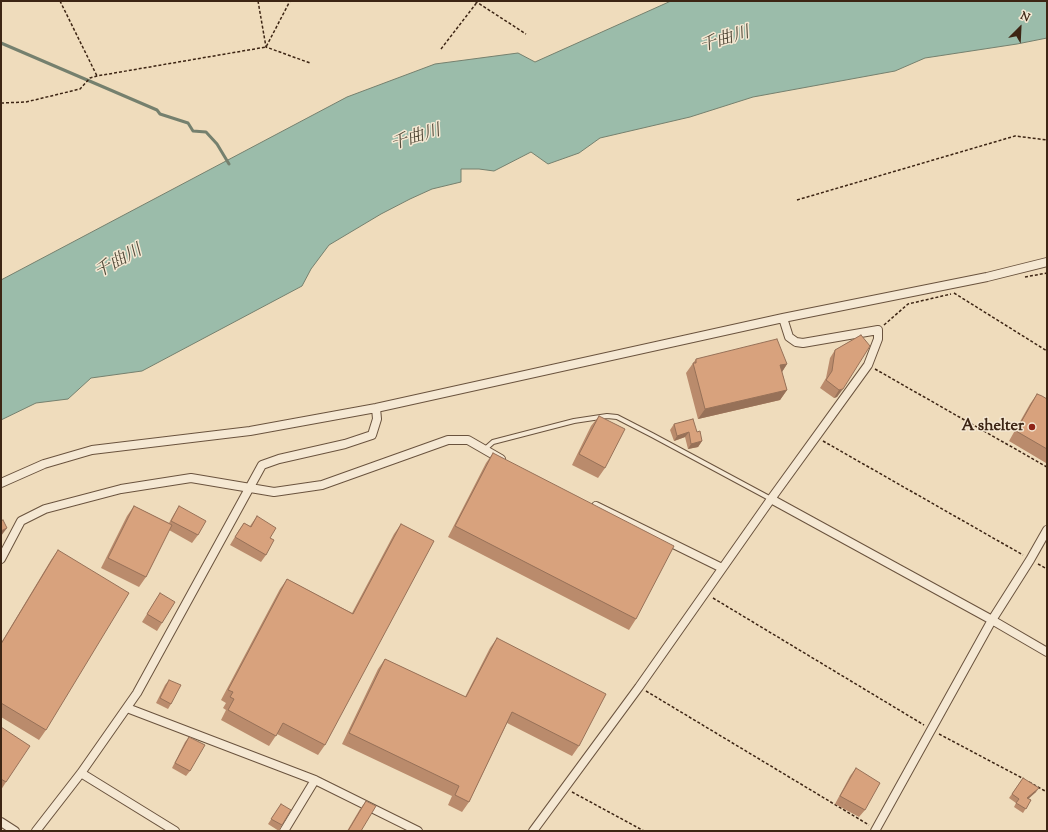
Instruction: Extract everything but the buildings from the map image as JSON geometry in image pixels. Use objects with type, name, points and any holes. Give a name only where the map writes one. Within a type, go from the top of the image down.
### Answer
[{"type":"street","points":[[1,483],[44,464],[92,450],[250,431],[376,408],[783,318],[987,277],[1047,262]]},
{"type":"street","points":[[534,831],[639,687],[771,499],[817,438],[868,365],[878,339],[878,330],[803,343],[796,342],[789,337],[783,318]]},
{"type":"street","points":[[36,831],[81,773],[137,693],[165,645],[262,465],[279,459],[345,444],[372,435],[377,419],[376,408]]},
{"type":"street","points":[[1,559],[22,521],[46,509],[121,489],[191,478],[274,492],[322,485],[448,440],[468,440],[512,464]]},
{"type":"street","points":[[771,499],[992,620],[1047,652]]},
{"type":"street","points":[[589,502],[722,568]]},
{"type":"street","points":[[875,830],[992,620],[1047,530]]},
{"type":"street","points":[[127,708],[315,780],[418,831]]},
{"type":"street","points":[[81,773],[175,831]]},
{"type":"street","points":[[284,831],[315,780]]},
{"type":"street","points":[[1,822],[15,831]]},
{"type":"lane","points":[[484,450],[493,442],[574,421],[607,416],[617,417],[686,452],[771,499]]},
{"type":"path","points":[[60,1],[97,76]]},
{"type":"path","points":[[258,1],[266,47]]},
{"type":"path","points":[[266,47],[290,1]]},
{"type":"path","points":[[441,49],[477,1],[526,34]]},
{"type":"path","points":[[1,103],[26,102],[80,89],[90,78],[97,76],[266,47],[310,64]]},
{"type":"path","points":[[797,200],[1015,136],[1047,140]]},
{"type":"path","points":[[878,330],[908,304],[954,293],[1047,351]]},
{"type":"path","points":[[868,365],[1047,467]]},
{"type":"path","points":[[817,438],[1030,560]]},
{"type":"path","points":[[706,593],[932,730],[1047,792]]},
{"type":"path","points":[[639,687],[875,830]]},
{"type":"path","points":[[565,788],[644,831]]},
{"type":"water","name":"千曲川","points":[[671,1],[1047,1],[1047,38],[925,58],[895,71],[753,97],[690,117],[600,138],[579,153],[548,164],[531,152],[494,171],[461,169],[461,182],[432,189],[410,199],[381,214],[329,245],[311,269],[302,286],[142,371],[91,378],[68,399],[36,403],[1,420],[1,280],[347,97],[435,64],[518,53],[535,62]]},
{"type":"waterway","points":[[1,43],[157,110],[160,114],[188,123],[193,131],[206,132],[217,144],[229,164]]},
{"type":"place","name":"A shelter","points":[[1032,427]]}]
